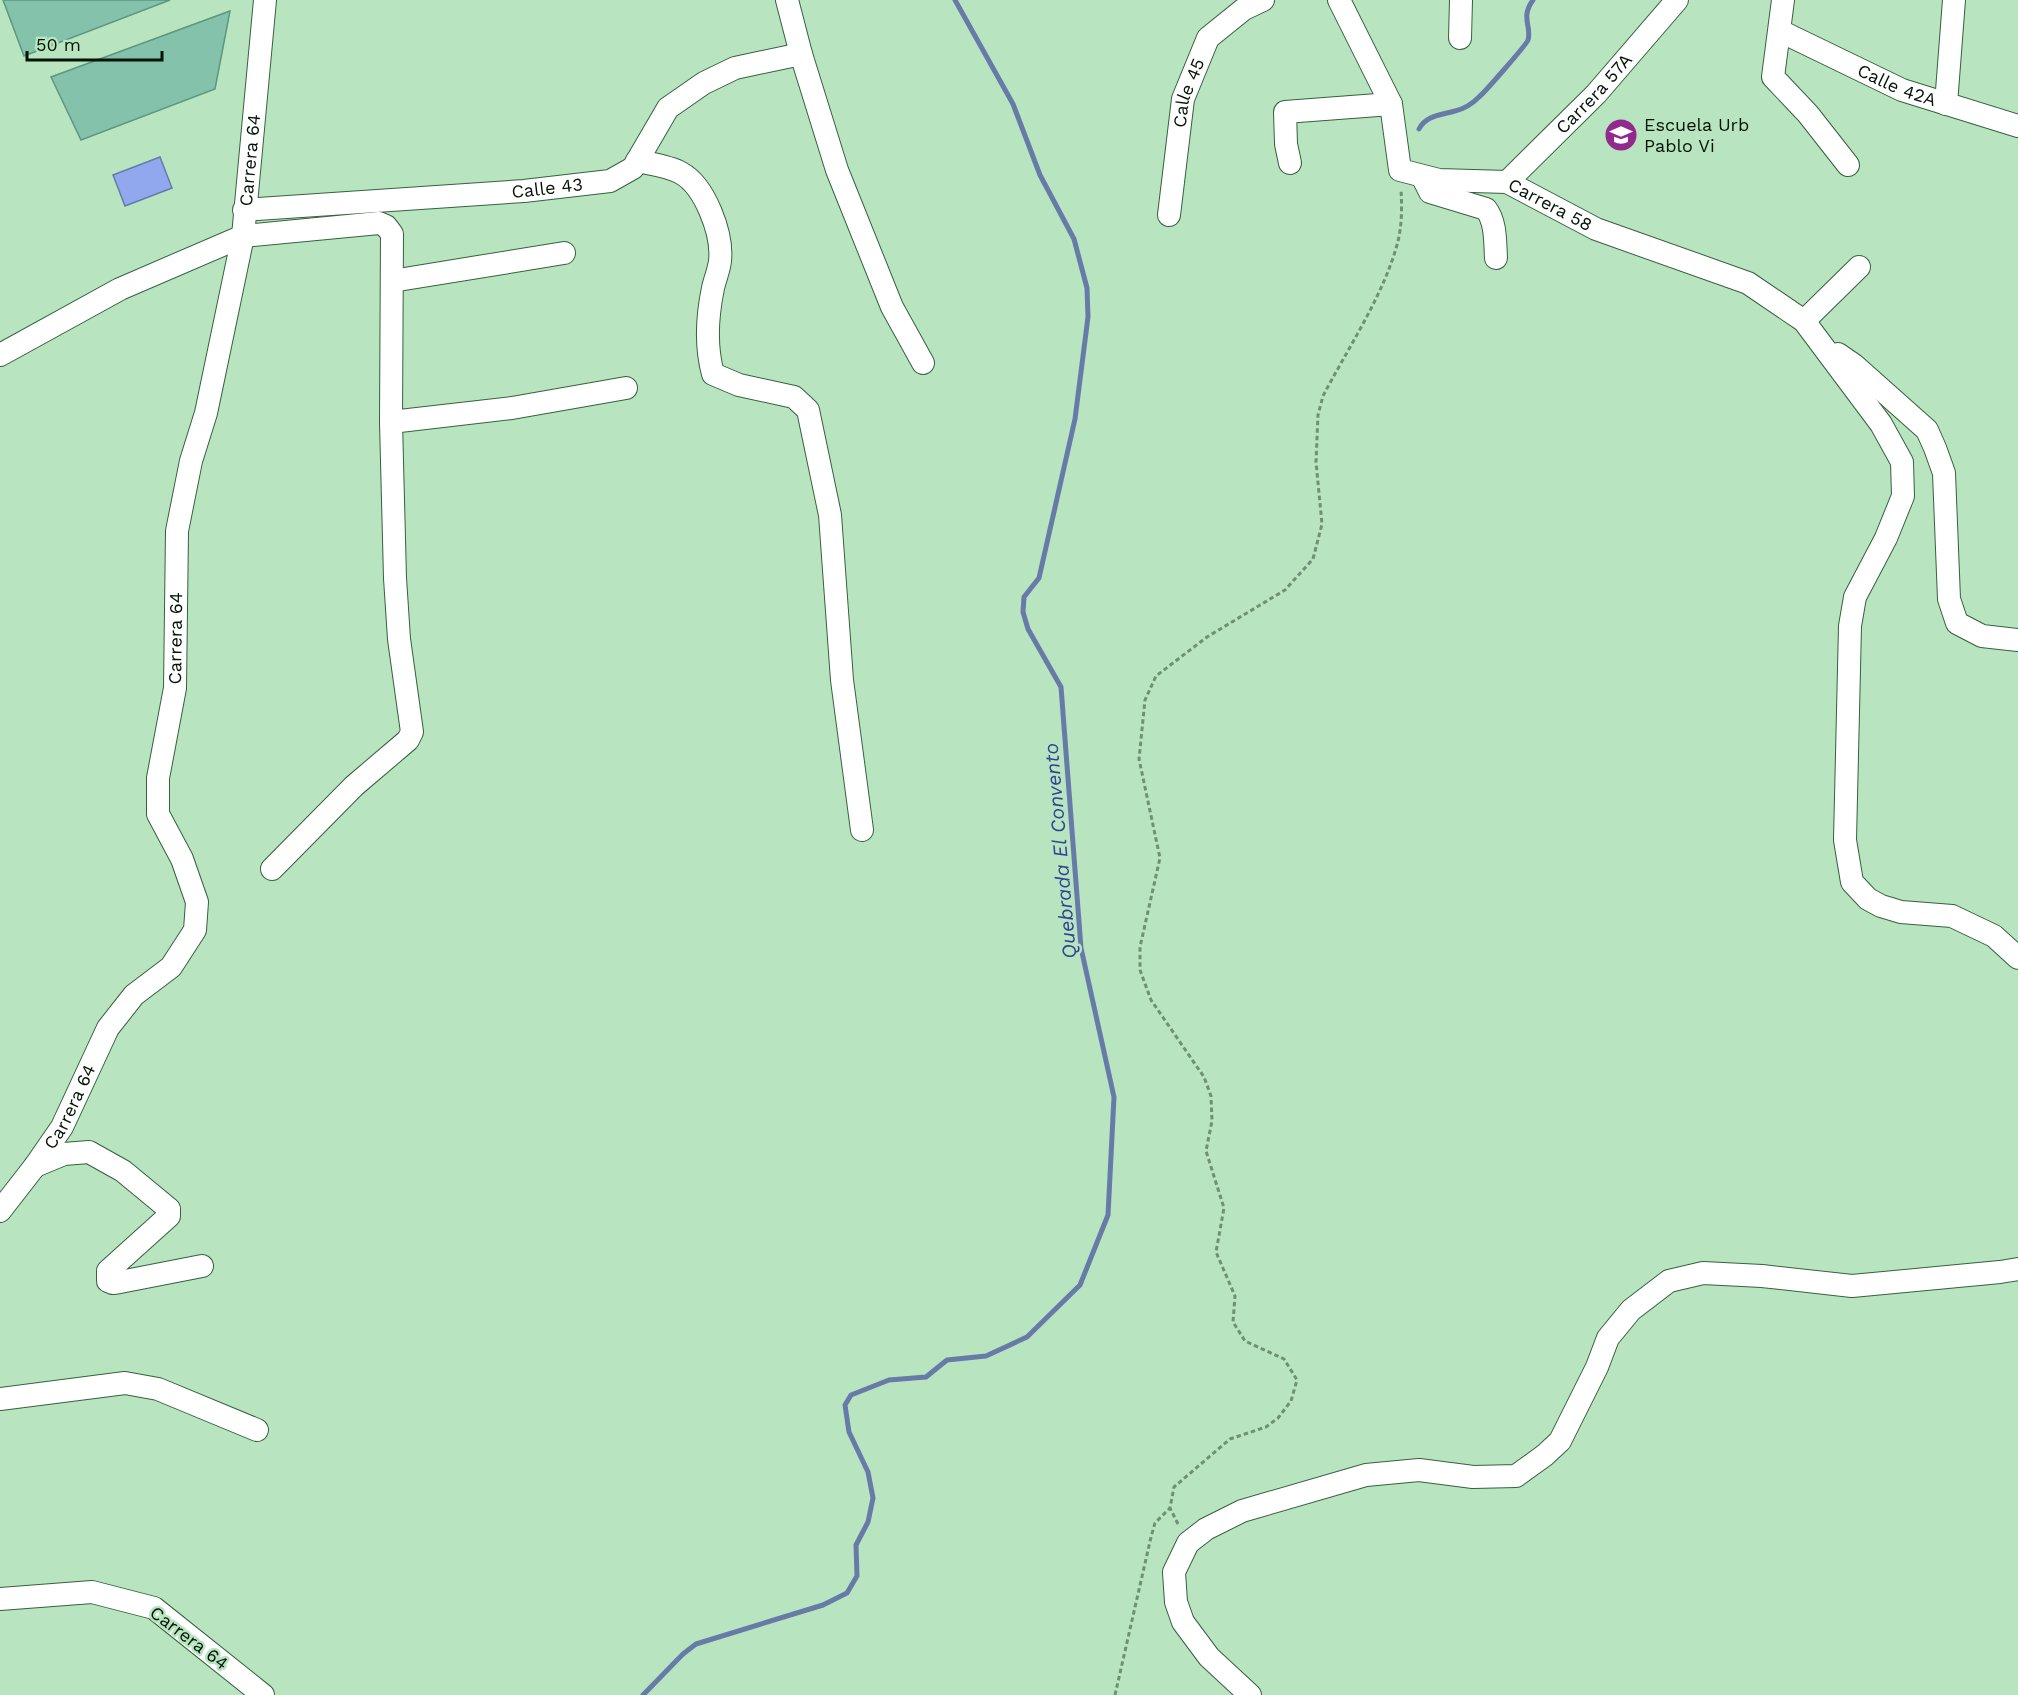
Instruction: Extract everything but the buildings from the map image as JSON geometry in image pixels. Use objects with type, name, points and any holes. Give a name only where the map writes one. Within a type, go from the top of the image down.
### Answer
[{"type":"street","name":"Carrera 64","points":[[0,1211],[62,1126],[108,1028],[134,994],[171,967],[195,930],[197,902],[182,859],[159,814],[158,778],[175,688],[177,531],[191,461],[206,413],[243,236],[265,0]]},
{"type":"street","points":[[787,0],[801,54],[837,170],[892,307],[923,363]]},
{"type":"street","name":"Calle 45","points":[[1169,215],[1183,99],[1208,38],[1244,9],[1263,0]]},
{"type":"street","points":[[1339,0],[1391,104],[1411,173],[1430,192],[1486,209],[1491,216],[1494,228],[1496,258]]},
{"type":"street","points":[[1460,38],[1461,0]]},
{"type":"street","name":"Carrera 57A","points":[[1507,182],[1596,94],[1658,9],[1677,0]]},
{"type":"street","points":[[1783,0],[1773,77],[1808,114],[1848,165]]},
{"type":"street","points":[[1946,104],[1954,0]]},
{"type":"street","name":"Calle 42A","points":[[1780,31],[1902,90],[2018,126]]},
{"type":"street","name":"Calle 43","points":[[244,210],[524,191],[610,181],[633,168],[669,108],[704,83],[735,68],[801,54]]},
{"type":"street","points":[[1290,163],[1286,144],[1285,112],[1391,104]]},
{"type":"street","points":[[637,161],[679,171],[694,182],[720,238],[720,261],[713,286],[707,339],[712,374],[739,385],[794,397],[808,410],[830,514],[842,680],[862,830]]},
{"type":"street","name":"Carrera 58","points":[[1411,173],[1439,180],[1507,182],[1596,229],[1748,283],[1804,321],[1881,424],[1902,462],[1903,496],[1886,538],[1855,597],[1850,626],[1845,840],[1851,882],[1868,899],[1881,906],[1901,912],[1952,916],[1994,936],[2018,958]]},
{"type":"street","points":[[0,355],[120,289],[243,236],[379,223],[386,226],[392,234],[391,422],[395,566],[399,639],[412,732],[408,740],[354,786],[272,869]]},
{"type":"street","points":[[392,281],[564,253]]},
{"type":"street","points":[[1804,321],[1859,267]]},
{"type":"street","points":[[1819,341],[1854,365],[1927,430],[1944,473],[1949,599],[1957,623],[1982,636],[2018,640]]},
{"type":"street","points":[[391,422],[512,408],[626,388]]},
{"type":"street","points":[[35,1166],[64,1154],[89,1152],[123,1171],[169,1209],[169,1216],[108,1271],[108,1281],[120,1282],[202,1266]]},
{"type":"street","points":[[1250,1695],[1209,1657],[1183,1622],[1176,1602],[1174,1572],[1188,1543],[1206,1529],[1242,1511],[1366,1474],[1419,1470],[1473,1477],[1516,1476],[1560,1441],[1597,1367],[1608,1338],[1631,1310],[1669,1281],[1703,1273],[1762,1276],[1851,1286],[2018,1269]]},
{"type":"street","points":[[0,1399],[125,1383],[159,1389],[257,1430]]},
{"type":"street","name":"Carrera 64","points":[[0,1599],[92,1592],[154,1608],[263,1695]]},
{"type":"path","points":[[1115,1695],[1150,1537],[1155,1523],[1170,1508],[1174,1487],[1230,1439],[1266,1427],[1278,1418],[1291,1401],[1297,1380],[1284,1359],[1245,1341],[1233,1322],[1235,1296],[1216,1252],[1224,1208],[1206,1151],[1212,1121],[1212,1096],[1204,1077],[1151,1000],[1140,970],[1140,947],[1160,858],[1140,759],[1145,700],[1156,676],[1207,637],[1285,590],[1313,559],[1322,524],[1316,462],[1318,415],[1323,396],[1381,286],[1398,240],[1402,205],[1411,173]]},
{"type":"path","points":[[1170,1508],[1188,1543]]},
{"type":"water","points":[[160,157],[172,188],[125,206],[113,175]]},
{"type":"waterway","name":"Quebrada El Convento","points":[[643,1695],[683,1654],[696,1644],[823,1605],[847,1593],[857,1576],[856,1545],[868,1522],[873,1498],[868,1472],[849,1432],[845,1405],[851,1395],[889,1380],[926,1377],[947,1360],[986,1356],[1027,1337],[1080,1285],[1108,1215],[1114,1097],[1081,948],[1061,687],[1028,629],[1023,612],[1024,597],[1039,578],[1075,419],[1088,317],[1087,288],[1074,239],[1040,175],[1013,104],[955,0]]},
{"type":"waterway","points":[[1419,129],[1430,118],[1471,104],[1521,50],[1528,40],[1527,12],[1533,0]]},
{"type":"place","name":"Escuela Urb Pablo Vi","points":[[1621,135]]}]
